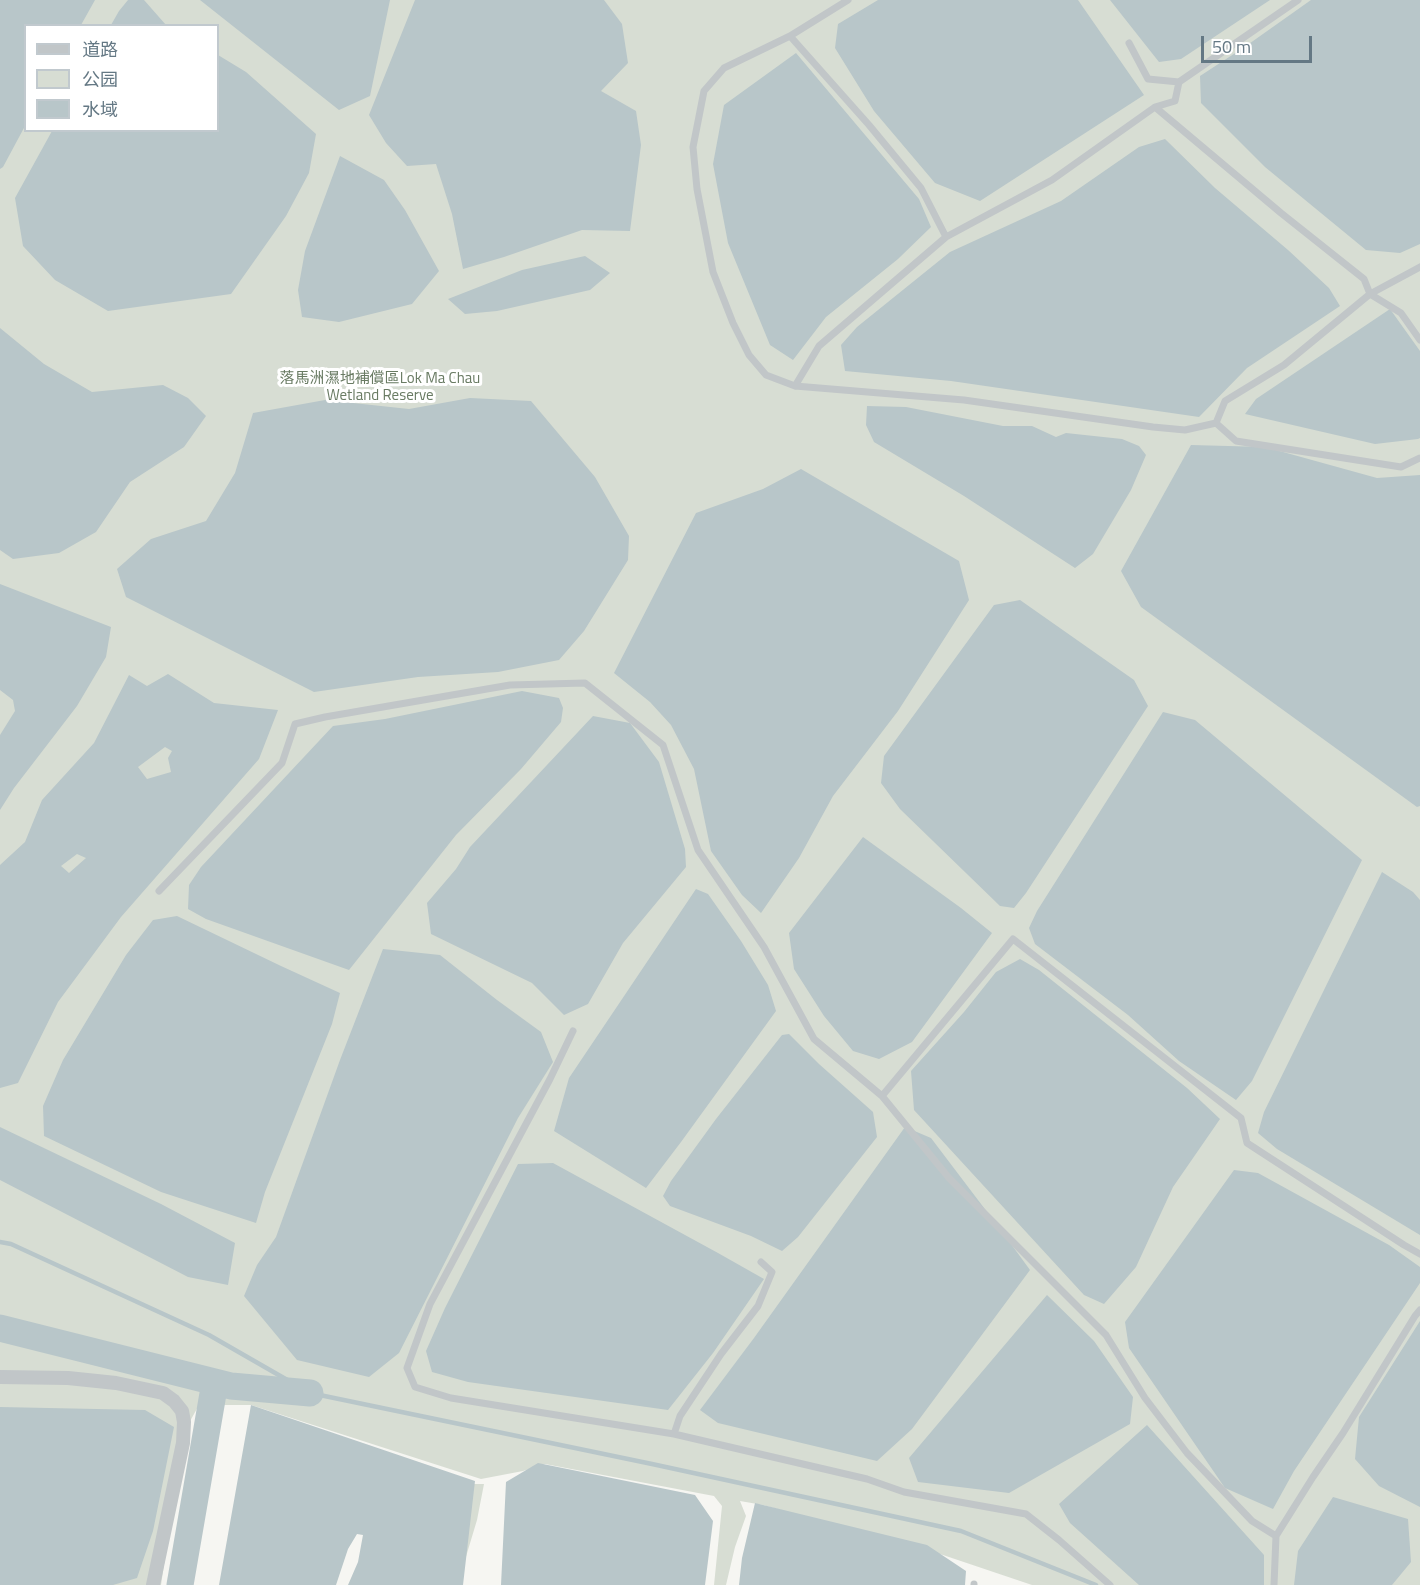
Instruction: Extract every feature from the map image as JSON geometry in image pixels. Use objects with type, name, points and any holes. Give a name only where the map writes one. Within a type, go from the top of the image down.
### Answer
[{"type":"street","points":[[0,1377],[68,1378],[116,1383],[163,1393],[182,1411],[183,1443],[153,1585]]},
{"type":"lane","points":[[848,0],[790,36],[724,68],[704,91],[693,147],[697,189],[713,272],[733,323],[749,355],[766,375],[795,386],[964,400],[1153,427],[1185,430],[1216,423]]},
{"type":"lane","points":[[1129,43],[1148,79],[1179,82],[1298,0]]},
{"type":"lane","points":[[790,36],[921,188],[946,237]]},
{"type":"lane","points":[[795,386],[819,346],[946,237],[1052,180],[1155,107],[1176,101],[1179,82]]},
{"type":"lane","points":[[1155,107],[1364,279],[1370,294],[1401,313],[1420,340]]},
{"type":"lane","points":[[1216,423],[1225,401],[1284,365],[1370,294],[1420,267]]},
{"type":"lane","points":[[1216,423],[1236,441],[1401,467],[1420,458]]},
{"type":"lane","points":[[159,891],[282,763],[295,724],[510,685],[585,683],[663,745],[698,850],[764,947],[814,1039],[882,1096],[949,1178],[1106,1335],[1145,1398],[1187,1453],[1252,1521],[1276,1536]]},
{"type":"lane","points":[[882,1096],[1013,939],[1241,1118],[1247,1143],[1420,1254]]},
{"type":"lane","points":[[573,1031],[550,1079],[434,1295],[406,1368],[415,1387],[451,1398],[674,1434],[867,1479],[904,1492],[1026,1514],[1110,1585]]},
{"type":"lane","points":[[674,1434],[680,1416],[715,1362],[759,1306],[772,1272],[761,1262]]},
{"type":"lane","points":[[1274,1585],[1276,1536],[1420,1310]]},
{"type":"green space","name":"落馬洲濕地補償區Lok Ma Chau Wetland Reserve","points":[[0,0],[1420,0],[1420,1585],[1032,1585],[943,1555],[763,1505],[740,1501],[746,1516],[735,1547],[726,1585],[714,1585],[722,1506],[714,1496],[545,1464],[481,1479],[251,1405],[199,1405],[184,1432],[161,1585],[0,1585]]},
{"type":"green space","points":[[469,1484],[484,1484],[477,1520],[459,1580],[449,1585]]},
{"type":"water","points":[[0,0],[95,0],[82,24],[24,24],[24,128],[0,169]]},
{"type":"water","points":[[128,0],[144,0],[165,24],[112,24]]},
{"type":"water","points":[[200,0],[390,0],[370,96],[339,110]]},
{"type":"water","points":[[415,0],[604,0],[622,24],[628,63],[601,91],[636,111],[641,145],[630,231],[582,230],[463,269],[452,214],[436,164],[407,166],[386,143],[369,115]]},
{"type":"water","points":[[878,0],[1078,0],[1144,95],[980,201],[935,183],[874,111],[835,48],[838,24]]},
{"type":"water","points":[[1110,0],[1270,0],[1181,59],[1159,62]]},
{"type":"water","points":[[1311,0],[1420,0],[1420,244],[1400,253],[1366,250],[1265,167],[1201,103],[1200,76]]},
{"type":"water","points":[[796,53],[919,199],[931,227],[898,259],[826,317],[793,360],[770,345],[728,243],[713,164],[724,105]]},
{"type":"water","points":[[219,56],[246,72],[316,134],[309,173],[286,216],[231,294],[108,311],[55,280],[23,246],[15,198],[51,132],[219,132]]},
{"type":"water","points":[[1165,139],[1215,188],[1329,288],[1340,306],[1247,368],[1199,417],[951,381],[845,371],[841,345],[857,327],[950,252],[1061,201],[1139,147]]},
{"type":"water","points":[[340,156],[384,180],[405,210],[439,271],[412,304],[339,322],[302,317],[298,290],[305,251]]},
{"type":"water","points":[[585,256],[610,273],[590,290],[497,311],[465,314],[448,299],[522,270]]},
{"type":"water","points":[[1390,309],[1420,351],[1420,438],[1375,444],[1245,414],[1256,399]]},
{"type":"water","points":[[0,328],[44,364],[92,392],[163,385],[188,398],[206,416],[184,447],[130,482],[96,532],[59,553],[13,559],[0,550]]},
{"type":"water","points":[[470,398],[531,401],[595,477],[629,536],[628,560],[584,631],[559,660],[498,672],[418,677],[314,692],[126,597],[117,569],[151,539],[206,521],[235,473],[253,413],[325,400],[409,409]]},
{"type":"water","points":[[867,406],[906,407],[1003,426],[1032,426],[1056,437],[1066,433],[1122,439],[1139,446],[1146,455],[1131,490],[1093,554],[1075,568],[964,496],[874,442],[866,425]]},
{"type":"water","points":[[1191,445],[1265,447],[1377,478],[1420,475],[1420,806],[1417,807],[1141,607],[1121,571]]},
{"type":"water","points":[[801,469],[959,561],[969,600],[898,711],[833,796],[799,858],[761,913],[742,895],[711,851],[694,769],[671,725],[650,702],[614,673],[696,513],[763,489]]},
{"type":"water","points":[[0,584],[111,627],[106,657],[77,706],[14,788],[0,810],[0,735],[15,711],[13,700],[0,690]]},
{"type":"water","points":[[1020,600],[1134,680],[1148,706],[1014,908],[1000,906],[900,809],[881,783],[884,756],[994,605]]},
{"type":"water","points":[[168,674],[214,703],[278,710],[259,759],[121,917],[58,1002],[18,1083],[0,1088],[0,865],[25,842],[42,800],[94,743],[129,675],[147,686]],"holes":[[[165,747],[172,751],[168,758],[171,772],[147,779],[138,767]],[[77,854],[86,858],[69,873],[61,866]]]},
{"type":"water","points":[[522,691],[559,698],[563,708],[561,722],[521,769],[456,835],[349,970],[206,919],[188,909],[189,885],[201,867],[333,726],[385,719]]},
{"type":"water","points":[[1163,712],[1195,720],[1362,860],[1252,1081],[1236,1100],[1179,1061],[1128,1015],[1035,944],[1029,928],[1037,911]]},
{"type":"water","points":[[593,716],[630,723],[659,762],[685,849],[686,867],[623,943],[588,1004],[564,1015],[532,983],[431,934],[427,903],[456,869],[470,847]]},
{"type":"water","points":[[863,837],[992,933],[912,1042],[879,1059],[853,1051],[824,1016],[794,969],[789,933]]},
{"type":"water","points":[[1382,872],[1413,892],[1420,900],[1420,1235],[1277,1149],[1258,1133],[1264,1112]]},
{"type":"water","points":[[696,889],[708,894],[741,941],[768,985],[776,1011],[646,1188],[554,1131],[569,1078]]},
{"type":"water","points":[[177,916],[340,993],[332,1024],[265,1192],[256,1223],[161,1192],[44,1136],[43,1106],[63,1060],[126,955],[153,920]]},
{"type":"water","points":[[383,949],[440,955],[541,1032],[553,1062],[518,1118],[399,1353],[369,1377],[297,1360],[244,1296],[257,1265],[276,1237]]},
{"type":"water","points":[[1020,959],[1039,970],[1187,1088],[1220,1119],[1173,1187],[1136,1267],[1104,1304],[1084,1295],[914,1110],[911,1071],[996,972]]},
{"type":"water","points":[[789,1034],[873,1112],[877,1137],[798,1237],[782,1251],[751,1236],[670,1206],[663,1196],[671,1181],[716,1119],[782,1035]]},
{"type":"water","points":[[0,1127],[161,1204],[235,1243],[228,1285],[188,1277],[0,1180]]},
{"type":"water","points":[[905,1127],[931,1138],[1030,1270],[912,1429],[877,1461],[718,1423],[700,1410]]},
{"type":"water","points":[[553,1163],[764,1279],[713,1353],[668,1410],[468,1382],[432,1372],[426,1351],[445,1308],[518,1164]]},
{"type":"water","points":[[1234,1170],[1258,1173],[1389,1245],[1420,1267],[1420,1283],[1294,1471],[1273,1509],[1225,1488],[1129,1348],[1125,1322]]},
{"type":"water","points":[[1047,1295],[1094,1341],[1133,1397],[1130,1424],[1009,1493],[918,1482],[909,1458]]},
{"type":"water","points":[[1420,1321],[1420,1507],[1379,1486],[1355,1459],[1359,1417]]},
{"type":"water","points":[[251,1405],[475,1481],[463,1585],[348,1585],[358,1562],[363,1535],[357,1534],[348,1549],[336,1585],[219,1585]]},
{"type":"water","points":[[0,1407],[145,1410],[174,1427],[153,1531],[137,1578],[113,1585],[0,1585]]},
{"type":"water","points":[[1147,1425],[1264,1555],[1264,1585],[1139,1585],[1070,1523],[1059,1504]]},
{"type":"water","points":[[538,1463],[695,1495],[713,1521],[705,1585],[501,1585],[506,1482]]},
{"type":"water","points":[[1333,1497],[1408,1519],[1411,1562],[1392,1585],[1294,1585],[1298,1551]]},
{"type":"water","points":[[755,1503],[927,1545],[966,1571],[965,1585],[739,1585],[742,1558]]},
{"type":"waterway","points":[[0,1242],[11,1244],[209,1335],[310,1393],[961,1531],[1096,1585]]},
{"type":"waterway","points":[[0,1328],[231,1386],[310,1393]]},
{"type":"waterway","points":[[180,1585],[215,1382]]}]
